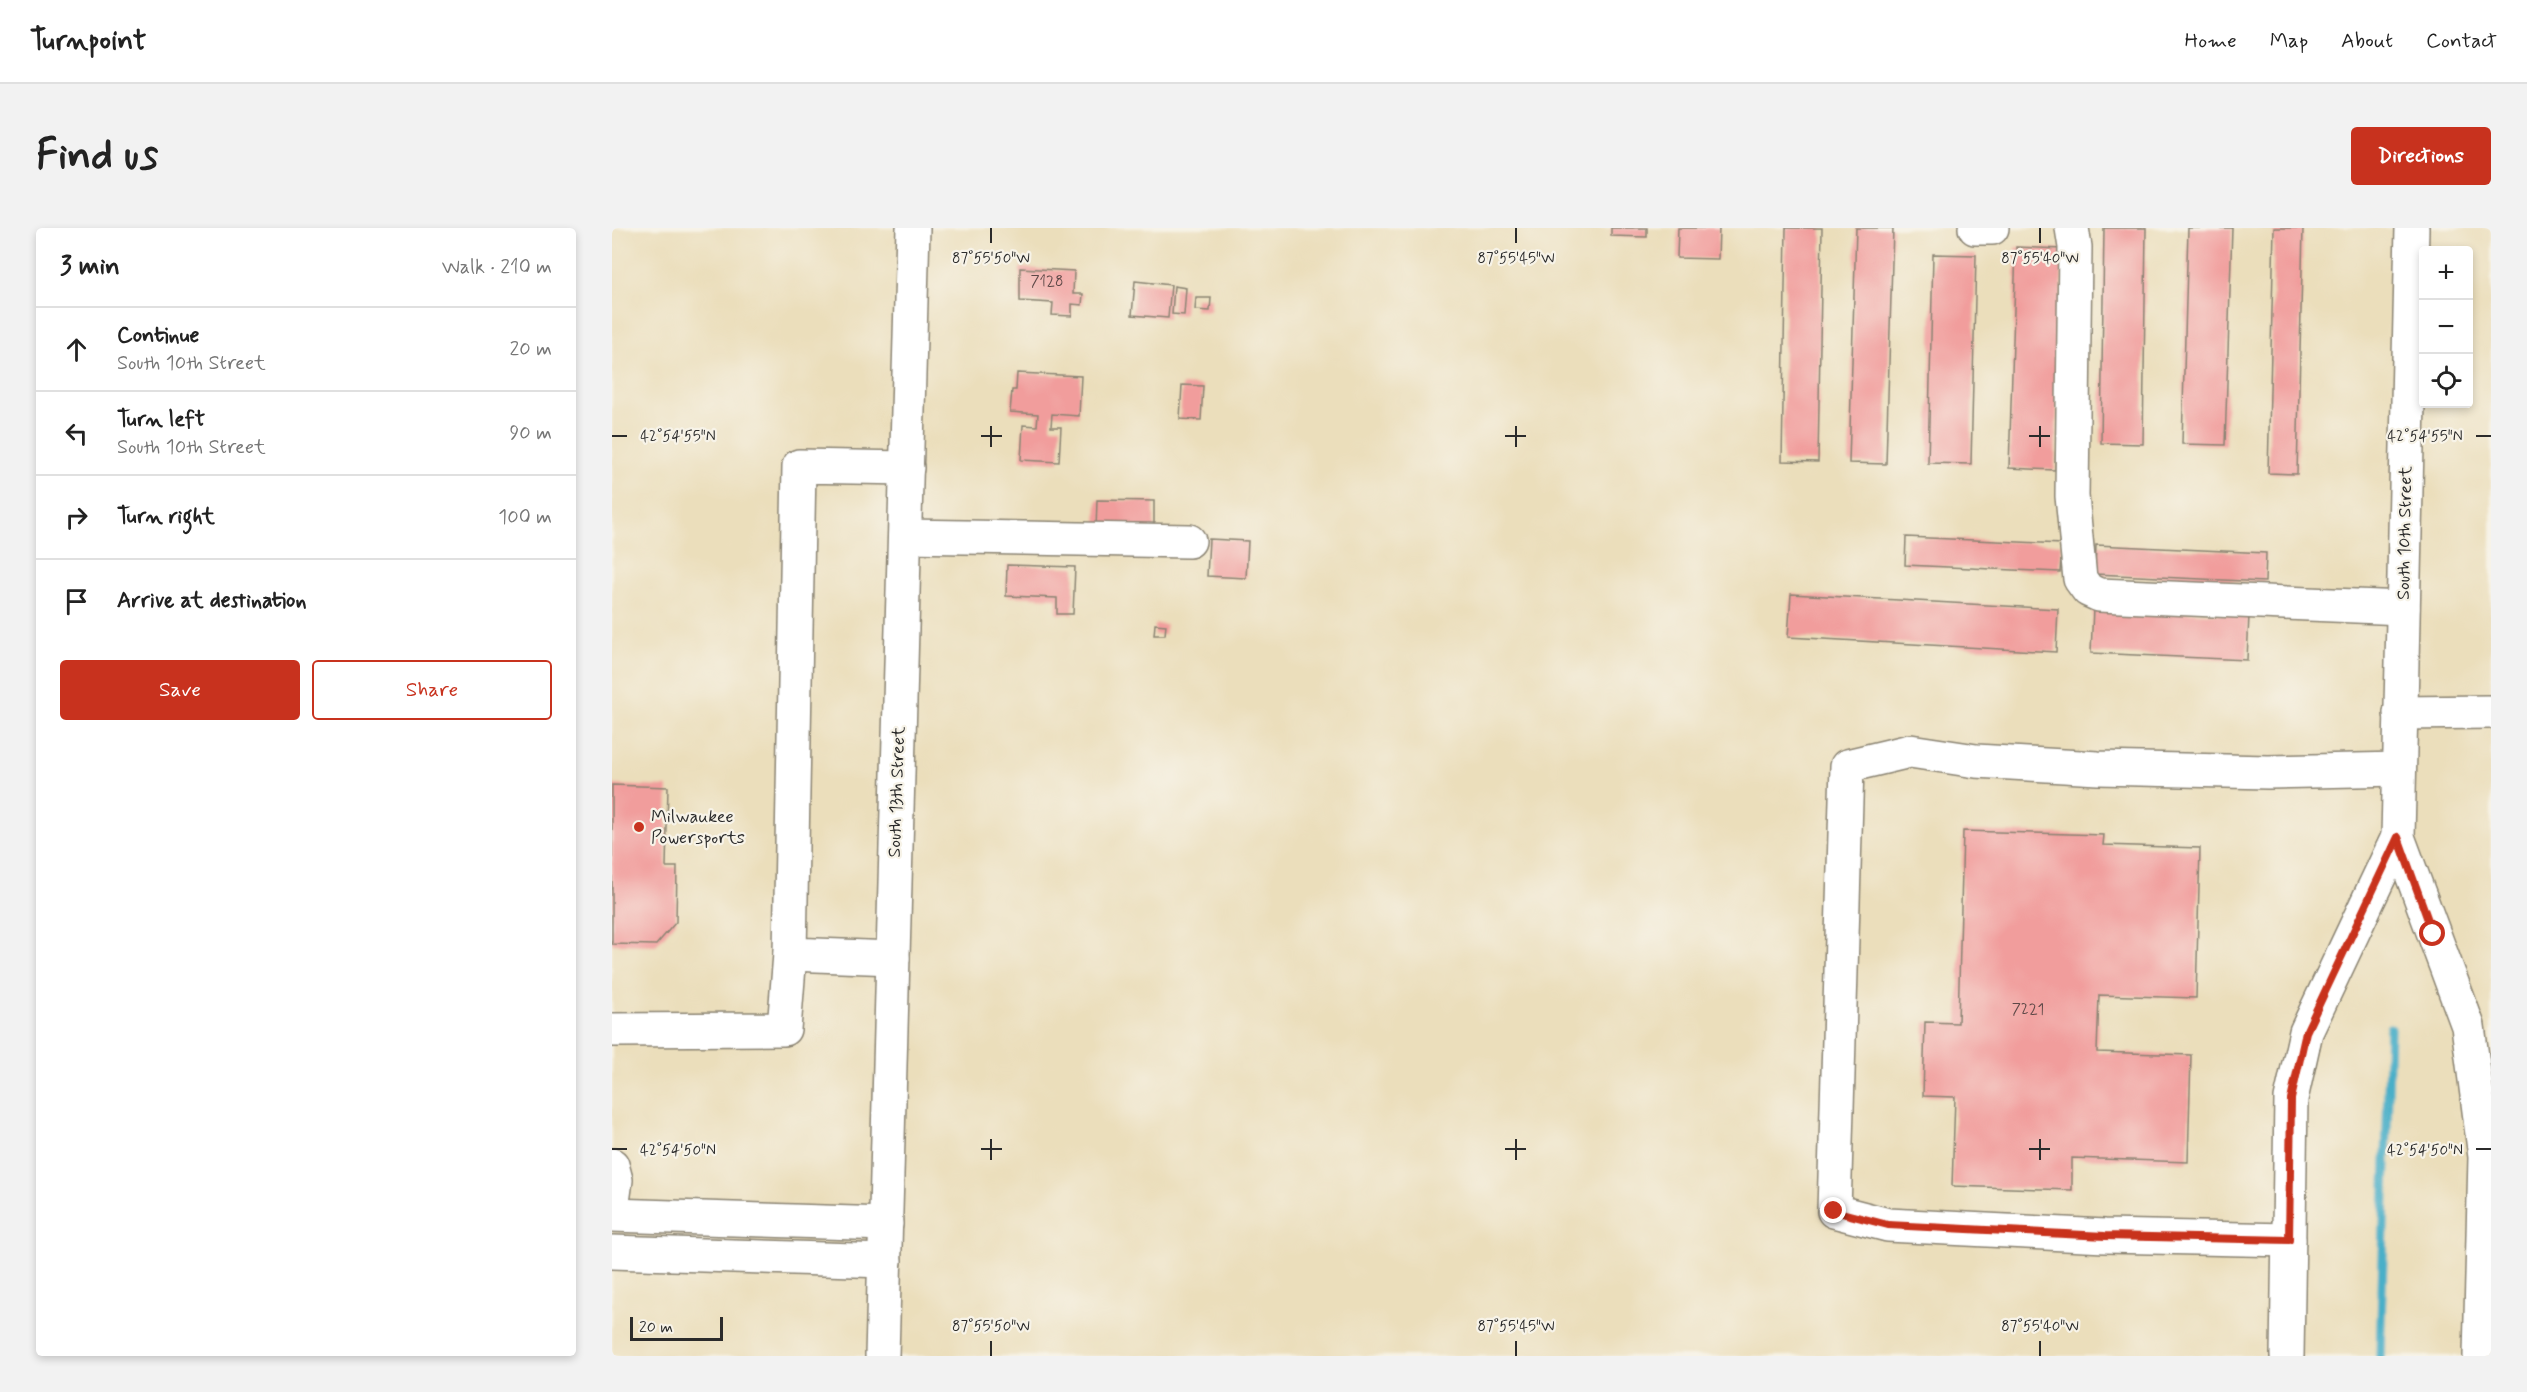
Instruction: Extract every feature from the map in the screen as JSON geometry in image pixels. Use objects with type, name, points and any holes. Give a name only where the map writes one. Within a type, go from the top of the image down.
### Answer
[{"type":"street","name":"South 13th Street","points":[[882,1356],[913,228]]},
{"type":"street","points":[[1975,228],[1992,228]]},
{"type":"street","points":[[2072,228],[2075,259],[2072,496],[2080,579],[2088,590],[2099,595],[2403,608]]},
{"type":"street","name":"South 10th Street","points":[[2412,228],[2398,837],[2482,1070],[2485,1157],[2480,1356]]},
{"type":"street","points":[[612,1030],[784,1029],[790,954],[799,466],[907,468]]},
{"type":"street","points":[[905,536],[1189,541]]},
{"type":"street","points":[[2400,713],[2491,712]]},
{"type":"street","points":[[2289,1240],[2105,1236],[1888,1225],[1834,1211],[1847,766],[1910,751],[1976,760],[2098,768],[2268,772],[2399,769]]},
{"type":"street","name":"South 10th Street","points":[[2287,1356],[2291,1099],[2306,1032],[2398,837]]},
{"type":"street","points":[[790,954],[893,958]]},
{"type":"street","points":[[612,1165],[616,1179],[612,1209]]},
{"type":"street","points":[[612,1215],[886,1224]]},
{"type":"street","points":[[612,1252],[885,1261]]},
{"type":"building","points":[[1611,228],[1647,228],[1647,237],[1611,236]]},
{"type":"building","points":[[1678,228],[1719,228],[1718,259],[1677,258]]},
{"type":"building","points":[[1786,228],[1822,228],[1818,462],[1782,461]]},
{"type":"building","points":[[1856,228],[1893,228],[1886,464],[1849,463]]},
{"type":"building","points":[[2104,228],[2146,228],[2143,444],[2101,443]]},
{"type":"building","points":[[2188,228],[2232,228],[2225,445],[2182,444]]},
{"type":"building","points":[[2274,228],[2303,228],[2297,474],[2268,473]]},
{"type":"building","points":[[2016,247],[2063,249],[2055,470],[2009,468]]},
{"type":"building","points":[[1933,254],[1976,255],[1971,464],[1928,463]]},
{"type":"building","points":[[1020,268],[1074,271],[1073,294],[1083,294],[1082,305],[1072,304],[1072,316],[1052,315],[1053,303],[1020,301]]},
{"type":"building","points":[[1135,281],[1171,285],[1168,318],[1132,315]]},
{"type":"building","points":[[1174,286],[1186,288],[1184,315],[1172,314]]},
{"type":"building","points":[[1196,298],[1211,298],[1210,311],[1195,310]]},
{"type":"building","points":[[1017,373],[1081,376],[1079,416],[1052,414],[1051,427],[1061,427],[1059,462],[1021,460],[1023,425],[1037,426],[1038,414],[1010,412],[1012,390],[1016,390]]},
{"type":"building","points":[[1182,385],[1203,386],[1201,420],[1180,419]]},
{"type":"building","points":[[1097,500],[1154,501],[1154,531],[1096,530]]},
{"type":"building","points":[[1906,537],[2062,544],[2060,572],[1905,565]]},
{"type":"building","points":[[1209,539],[1248,541],[1246,578],[1207,576]]},
{"type":"building","points":[[2096,545],[2266,553],[2265,582],[2095,574]]},
{"type":"building","points":[[1007,565],[1075,567],[1073,614],[1057,614],[1057,598],[1006,596]]},
{"type":"building","points":[[1791,594],[2058,609],[2056,652],[1788,637]]},
{"type":"building","points":[[2093,608],[2249,615],[2247,660],[2091,653]]},
{"type":"building","points":[[1155,624],[1166,625],[1165,635],[1154,635]]},
{"type":"building","name":"Milwaukee Powersports","points":[[612,785],[668,787],[666,867],[677,867],[676,922],[656,945],[612,944]]},
{"type":"building","points":[[1963,831],[2104,835],[2103,845],[2200,848],[2196,998],[2099,995],[2097,1052],[2191,1055],[2188,1162],[2072,1158],[2072,1190],[1952,1186],[1955,1097],[1923,1096],[1925,1022],[1958,1023]]},
{"type":"waterway","points":[[2380,1356],[2390,1028]]},
{"type":"place","name":"Milwaukee Powersports","points":[[639,827]]},
{"type":"route","points":[[1834,1211],[1888,1225],[2180,1239],[2289,1240],[2291,1099],[2306,1032],[2398,837],[2433,934]]}]
